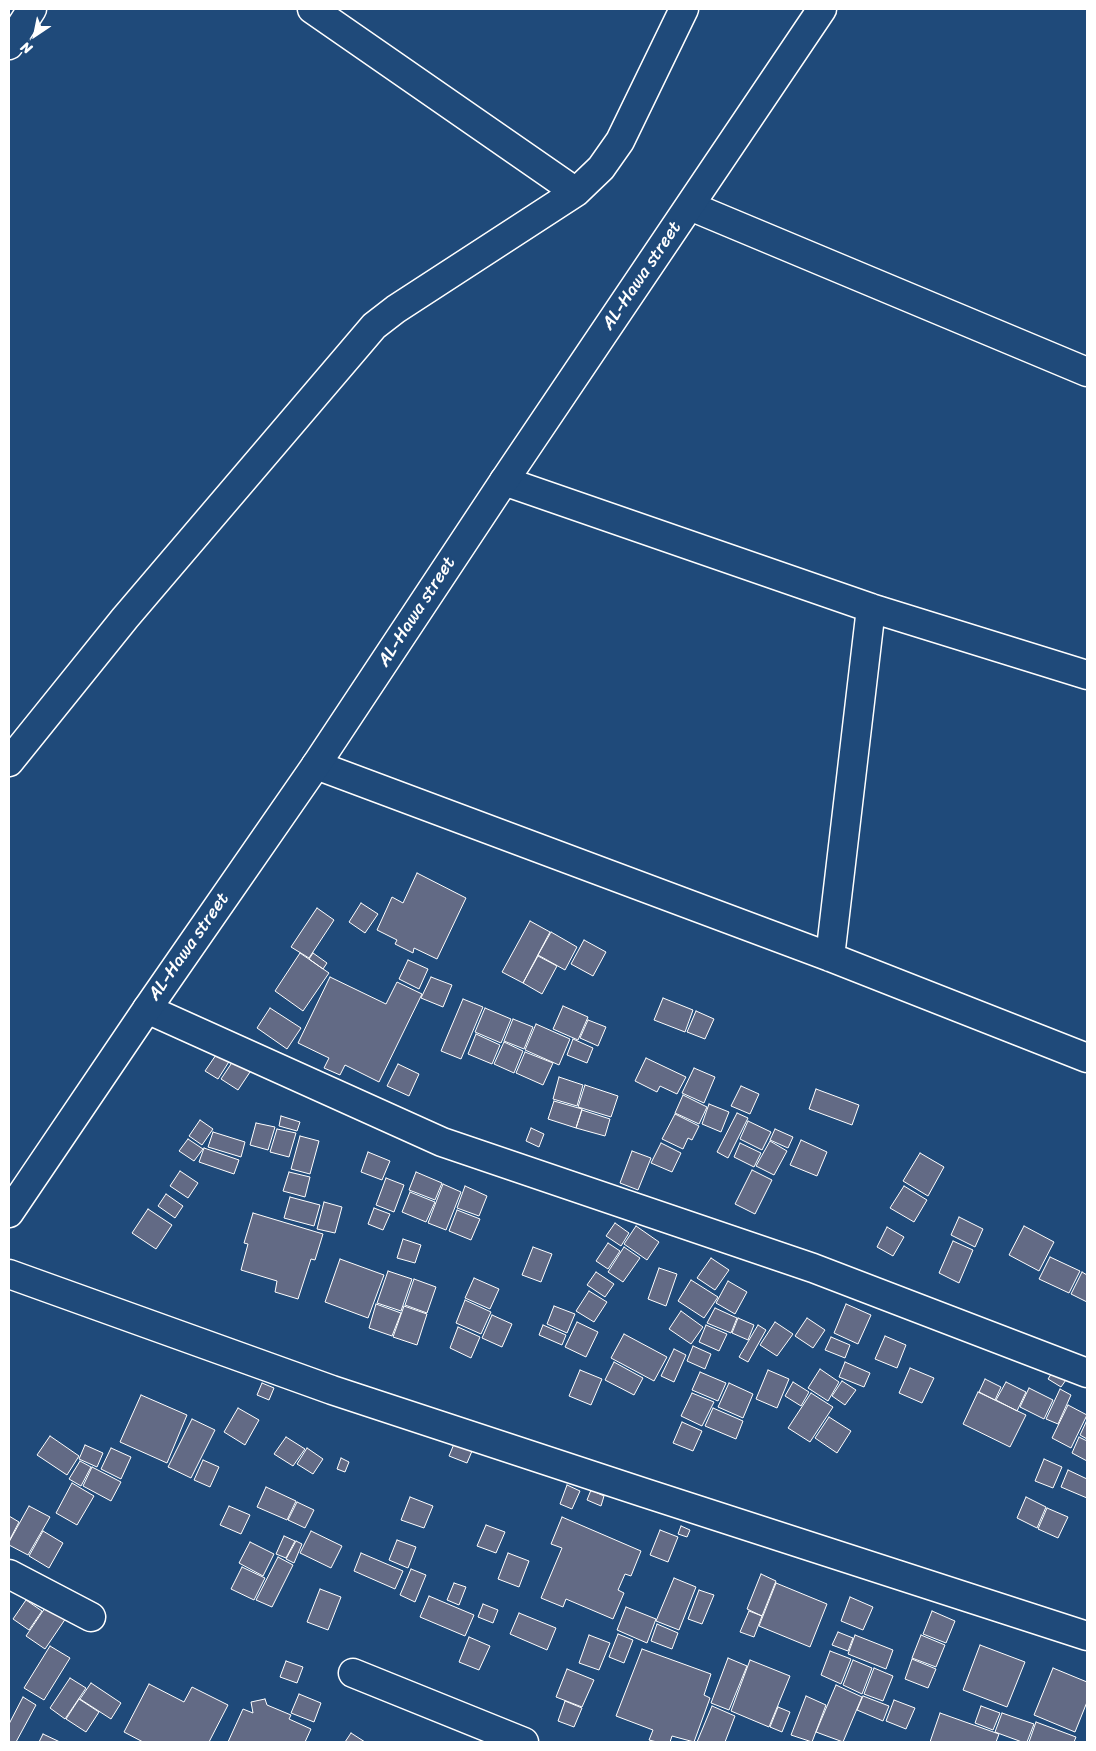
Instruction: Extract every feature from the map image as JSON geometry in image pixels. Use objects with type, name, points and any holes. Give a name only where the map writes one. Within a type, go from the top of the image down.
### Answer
[{"type":"street","points":[[9,45],[32,9]]},
{"type":"street","points":[[312,9],[576,192]]},
{"type":"street","points":[[9,762],[125,618],[374,326],[576,192],[601,168],[620,141],[684,9]]},
{"type":"street","name":"AL-Hawa street","points":[[9,1213],[316,765],[504,481],[822,9]]},
{"type":"street","points":[[690,206],[1087,372]]},
{"type":"street","points":[[504,481],[871,608],[1087,675]]},
{"type":"street","points":[[830,957],[871,608]]},
{"type":"street","points":[[316,765],[830,957],[1087,1058]]},
{"type":"street","points":[[147,1009],[442,1142],[813,1268],[1087,1374]]},
{"type":"street","points":[[9,1274],[332,1390],[1087,1636]]},
{"type":"street","points":[[9,1574],[92,1618]]},
{"type":"street","points":[[353,1673],[524,1742]]},
{"type":"building","points":[[417,873],[466,898],[437,959],[414,948],[413,953],[395,944],[397,940],[377,930],[392,897],[403,903]]},
{"type":"building","points":[[361,903],[378,914],[365,933],[349,922]]},
{"type":"building","points":[[317,908],[334,920],[309,958],[291,947]]},
{"type":"building","points":[[530,921],[550,932],[523,983],[502,972]]},
{"type":"building","points":[[551,932],[577,947],[565,970],[538,955]]},
{"type":"building","points":[[584,940],[606,952],[593,976],[571,964]]},
{"type":"building","points":[[300,953],[329,973],[303,1011],[275,991]]},
{"type":"building","points":[[313,953],[327,963],[323,969],[309,959]]},
{"type":"building","points":[[538,956],[557,966],[542,994],[523,983]]},
{"type":"building","points":[[408,960],[428,969],[419,989],[399,979]]},
{"type":"building","points":[[330,977],[386,1004],[397,982],[422,994],[379,1082],[345,1065],[340,1075],[324,1068],[329,1058],[298,1043]]},
{"type":"building","points":[[431,977],[452,985],[443,1007],[421,998]]},
{"type":"building","points":[[663,998],[693,1010],[685,1032],[654,1020]]},
{"type":"building","points":[[463,999],[483,1007],[461,1059],[441,1051]]},
{"type":"building","points":[[563,1006],[588,1017],[578,1040],[553,1029]]},
{"type":"building","points":[[270,1008],[301,1028],[287,1049],[257,1028]]},
{"type":"building","points":[[485,1008],[511,1019],[501,1043],[475,1032]]},
{"type":"building","points":[[696,1011],[714,1019],[705,1039],[687,1032]]},
{"type":"building","points":[[513,1019],[533,1027],[524,1049],[504,1041]]},
{"type":"building","points":[[588,1020],[606,1027],[598,1046],[580,1038]]},
{"type":"building","points":[[536,1024],[570,1039],[559,1065],[525,1050]]},
{"type":"building","points":[[476,1034],[500,1045],[492,1064],[468,1054]]},
{"type":"building","points":[[573,1039],[593,1048],[587,1063],[567,1055]]},
{"type":"building","points":[[504,1042],[523,1051],[514,1073],[494,1064]]},
{"type":"building","points":[[218,1052],[230,1060],[218,1079],[205,1071]]},
{"type":"building","points":[[525,1052],[553,1063],[543,1085],[516,1073]]},
{"type":"building","points":[[646,1058],[686,1077],[677,1094],[660,1086],[657,1092],[635,1081]]},
{"type":"building","points":[[233,1061],[250,1072],[238,1090],[221,1079]]},
{"type":"building","points":[[398,1064],[419,1074],[409,1096],[387,1086]]},
{"type":"building","points":[[694,1068],[715,1077],[704,1103],[682,1093]]},
{"type":"building","points":[[559,1077],[583,1085],[577,1106],[553,1099]]},
{"type":"building","points":[[585,1085],[618,1096],[611,1117],[578,1107]]},
{"type":"building","points":[[741,1086],[759,1094],[750,1114],[731,1106]]},
{"type":"building","points":[[816,1089],[859,1105],[852,1125],[809,1109]]},
{"type":"building","points":[[683,1095],[707,1107],[699,1124],[675,1113]]},
{"type":"building","points":[[554,1101],[582,1109],[576,1128],[548,1119]]},
{"type":"building","points":[[709,1104],[729,1112],[721,1132],[702,1124]]},
{"type":"building","points":[[582,1110],[610,1119],[605,1136],[576,1128]]},
{"type":"building","points":[[737,1113],[748,1118],[728,1158],[717,1152]]},
{"type":"building","points":[[675,1114],[699,1126],[692,1140],[688,1138],[683,1149],[662,1139]]},
{"type":"building","points":[[281,1116],[300,1122],[297,1131],[279,1126]]},
{"type":"building","points":[[200,1120],[213,1129],[202,1145],[189,1136]]},
{"type":"building","points":[[748,1121],[771,1132],[762,1150],[740,1139]]},
{"type":"building","points":[[256,1123],[275,1127],[268,1150],[250,1145]]},
{"type":"building","points":[[531,1128],[544,1134],[539,1147],[526,1141]]},
{"type":"building","points":[[277,1129],[296,1133],[289,1157],[270,1152]]},
{"type":"building","points":[[775,1129],[793,1137],[788,1148],[770,1140]]},
{"type":"building","points":[[213,1132],[245,1142],[241,1157],[208,1147]]},
{"type":"building","points":[[300,1136],[319,1141],[310,1174],[291,1169]]},
{"type":"building","points":[[188,1139],[203,1149],[194,1161],[179,1151]]},
{"type":"building","points":[[801,1140],[827,1152],[817,1176],[790,1165]]},
{"type":"building","points":[[770,1141],[787,1151],[774,1175],[756,1166]]},
{"type":"building","points":[[661,1143],[681,1153],[672,1172],[651,1163]]},
{"type":"building","points":[[740,1143],[761,1153],[754,1167],[734,1157]]},
{"type":"building","points":[[204,1148],[239,1160],[234,1174],[199,1162]]},
{"type":"building","points":[[632,1151],[651,1158],[638,1190],[620,1183]]},
{"type":"building","points":[[368,1152],[390,1161],[382,1180],[361,1172]]},
{"type":"building","points":[[920,1153],[944,1167],[928,1196],[903,1181]]},
{"type":"building","points":[[752,1170],[772,1180],[755,1214],[735,1204]]},
{"type":"building","points":[[180,1171],[198,1183],[188,1198],[170,1186]]},
{"type":"building","points":[[289,1172],[310,1177],[305,1197],[283,1191]]},
{"type":"building","points":[[416,1172],[442,1183],[435,1200],[409,1190]]},
{"type":"building","points":[[386,1178],[404,1185],[394,1212],[376,1205]]},
{"type":"building","points":[[443,1184],[461,1192],[446,1230],[428,1223]]},
{"type":"building","points":[[465,1186],[487,1196],[479,1216],[457,1208]]},
{"type":"building","points":[[904,1186],[927,1200],[914,1222],[890,1208]]},
{"type":"building","points":[[410,1192],[435,1202],[426,1222],[402,1212]]},
{"type":"building","points":[[166,1194],[183,1206],[175,1218],[158,1206]]},
{"type":"building","points":[[290,1197],[320,1205],[314,1226],[284,1218]]},
{"type":"building","points":[[324,1202],[342,1207],[335,1233],[317,1229]]},
{"type":"building","points":[[374,1208],[390,1214],[383,1230],[368,1224]]},
{"type":"building","points":[[148,1209],[172,1225],[156,1249],[132,1233]]},
{"type":"building","points":[[457,1210],[480,1219],[471,1240],[449,1231]]},
{"type":"building","points":[[253,1213],[323,1234],[315,1260],[311,1259],[298,1299],[275,1292],[277,1281],[241,1270],[248,1244],[244,1243]]},
{"type":"building","points":[[959,1217],[983,1229],[975,1247],[951,1235]]},
{"type":"building","points":[[615,1223],[629,1233],[621,1246],[606,1236]]},
{"type":"building","points":[[636,1226],[659,1242],[647,1260],[624,1244]]},
{"type":"building","points":[[1024,1226],[1054,1242],[1039,1271],[1009,1255]]},
{"type":"building","points":[[887,1227],[904,1237],[893,1256],[877,1247]]},
{"type":"building","points":[[403,1239],[421,1245],[415,1263],[397,1258]]},
{"type":"building","points":[[953,1241],[973,1250],[959,1283],[939,1273]]},
{"type":"building","points":[[608,1243],[620,1251],[608,1269],[596,1261]]},
{"type":"building","points":[[533,1247],[552,1254],[541,1282],[522,1275]]},
{"type":"building","points":[[624,1247],[640,1258],[623,1282],[608,1272]]},
{"type":"building","points":[[1050,1257],[1080,1271],[1069,1293],[1039,1279]]},
{"type":"building","points":[[711,1258],[729,1270],[715,1290],[697,1278]]},
{"type":"building","points":[[340,1259],[384,1275],[368,1318],[325,1302]]},
{"type":"building","points":[[659,1268],[677,1274],[666,1306],[648,1299]]},
{"type":"building","points":[[388,1271],[412,1279],[401,1311],[377,1303]]},
{"type":"building","points":[[596,1272],[614,1284],[605,1297],[587,1285]]},
{"type":"building","points":[[1082,1272],[1087,1275],[1087,1302],[1071,1294]]},
{"type":"building","points":[[474,1278],[499,1289],[490,1309],[465,1298]]},
{"type":"building","points":[[414,1279],[436,1287],[427,1313],[405,1305]]},
{"type":"building","points":[[691,1280],[718,1297],[704,1318],[678,1301]]},
{"type":"building","points":[[728,1281],[747,1292],[735,1314],[716,1303]]},
{"type":"building","points":[[589,1291],[607,1302],[594,1322],[576,1311]]},
{"type":"building","points":[[465,1300],[491,1312],[481,1334],[456,1323]]},
{"type":"building","points":[[376,1304],[401,1313],[392,1336],[369,1328]]},
{"type":"building","points":[[846,1304],[871,1315],[858,1344],[834,1333]]},
{"type":"building","points":[[404,1306],[427,1314],[417,1345],[393,1337]]},
{"type":"building","points":[[554,1306],[575,1314],[567,1333],[547,1324]]},
{"type":"building","points":[[715,1308],[737,1318],[731,1333],[707,1323]]},
{"type":"building","points":[[681,1311],[703,1327],[691,1344],[669,1329]]},
{"type":"building","points":[[492,1315],[512,1324],[502,1347],[482,1338]]},
{"type":"building","points":[[738,1318],[754,1325],[748,1340],[732,1333]]},
{"type":"building","points":[[807,1318],[825,1330],[813,1348],[795,1336]]},
{"type":"building","points":[[577,1322],[598,1332],[586,1357],[565,1347]]},
{"type":"building","points":[[775,1322],[793,1334],[777,1356],[760,1345]]},
{"type":"building","points":[[543,1325],[566,1335],[562,1345],[539,1335]]},
{"type":"building","points":[[706,1325],[727,1334],[719,1351],[699,1342]]},
{"type":"building","points":[[758,1325],[766,1330],[748,1362],[739,1357]]},
{"type":"building","points":[[458,1327],[480,1337],[471,1358],[450,1348]]},
{"type":"building","points":[[624,1334],[667,1357],[654,1381],[611,1358]]},
{"type":"building","points":[[885,1336],[906,1345],[897,1368],[875,1359]]},
{"type":"building","points":[[831,1337],[850,1345],[845,1358],[825,1350]]},
{"type":"building","points":[[693,1346],[711,1354],[705,1369],[687,1361]]},
{"type":"building","points":[[674,1349],[686,1355],[674,1382],[661,1376]]},
{"type":"building","points":[[614,1362],[643,1378],[634,1395],[605,1380]]},
{"type":"building","points":[[845,1362],[870,1373],[864,1387],[839,1377]]},
{"type":"building","points":[[910,1368],[934,1378],[922,1403],[899,1393]]},
{"type":"building","points":[[1055,1368],[1068,1377],[1061,1387],[1048,1379]]},
{"type":"building","points":[[820,1369],[839,1382],[828,1401],[808,1388]]},
{"type":"building","points":[[580,1370],[602,1379],[591,1405],[569,1396]]},
{"type":"building","points":[[768,1370],[789,1379],[777,1408],[756,1399]]},
{"type":"building","points":[[700,1372],[726,1383],[718,1401],[692,1390]]},
{"type":"building","points":[[985,1379],[1001,1387],[995,1400],[979,1392]]},
{"type":"building","points":[[842,1381],[856,1390],[845,1405],[832,1396]]},
{"type":"building","points":[[793,1382],[809,1392],[801,1406],[785,1396]]},
{"type":"building","points":[[1006,1382],[1026,1392],[1017,1411],[996,1400]]},
{"type":"building","points":[[262,1383],[274,1388],[269,1400],[257,1395]]},
{"type":"building","points":[[729,1383],[753,1394],[743,1418],[718,1407]]},
{"type":"building","points":[[1029,1388],[1053,1400],[1044,1419],[1020,1407]]},
{"type":"building","points":[[1060,1389],[1071,1395],[1058,1424],[1046,1419]]},
{"type":"building","points":[[978,1392],[1026,1415],[1010,1447],[963,1424]]},
{"type":"building","points":[[692,1393],[714,1402],[702,1426],[681,1416]]},
{"type":"building","points":[[811,1393],[833,1407],[810,1442],[788,1428]]},
{"type":"building","points":[[141,1395],[187,1415],[167,1463],[120,1442]]},
{"type":"building","points":[[1068,1405],[1087,1415],[1071,1448],[1052,1438]]},
{"type":"building","points":[[238,1408],[259,1420],[245,1445],[224,1432]]},
{"type":"building","points":[[713,1408],[743,1421],[736,1439],[705,1426]]},
{"type":"building","points":[[829,1417],[851,1431],[837,1453],[815,1438]]},
{"type":"building","points":[[192,1419],[215,1430],[191,1478],[168,1467]]},
{"type":"building","points":[[1087,1420],[1087,1439],[1080,1435]]},
{"type":"building","points":[[682,1422],[702,1431],[693,1451],[673,1443]]},
{"type":"building","points":[[50,1436],[79,1456],[67,1475],[37,1455]]},
{"type":"building","points":[[286,1437],[305,1449],[293,1466],[274,1454]]},
{"type":"building","points":[[1079,1437],[1087,1441],[1087,1461],[1072,1453]]},
{"type":"building","points":[[454,1444],[472,1451],[467,1463],[449,1456]]},
{"type":"building","points":[[85,1445],[103,1453],[97,1467],[79,1459]]},
{"type":"building","points":[[111,1448],[131,1457],[121,1479],[101,1469]]},
{"type":"building","points":[[307,1448],[323,1459],[313,1474],[297,1464]]},
{"type":"building","points":[[341,1458],[349,1462],[345,1472],[337,1469]]},
{"type":"building","points":[[1044,1459],[1062,1467],[1053,1488],[1035,1481]]},
{"type":"building","points":[[203,1460],[219,1467],[210,1487],[194,1480]]},
{"type":"building","points":[[80,1461],[91,1467],[81,1486],[69,1479]]},
{"type":"building","points":[[92,1467],[121,1482],[111,1501],[83,1486]]},
{"type":"building","points":[[1068,1470],[1087,1479],[1087,1498],[1061,1487]]},
{"type":"building","points":[[72,1483],[94,1496],[77,1525],[56,1513]]},
{"type":"building","points":[[567,1485],[580,1491],[572,1509],[560,1504]]},
{"type":"building","points":[[266,1487],[296,1501],[287,1520],[257,1507]]},
{"type":"building","points":[[591,1490],[604,1496],[601,1506],[587,1500]]},
{"type":"building","points":[[410,1497],[433,1506],[424,1528],[401,1520]]},
{"type":"building","points":[[1026,1497],[1046,1507],[1037,1528],[1017,1518]]},
{"type":"building","points":[[297,1502],[314,1510],[305,1528],[288,1520]]},
{"type":"building","points":[[29,1506],[50,1517],[28,1555],[9,1545],[9,1542]]},
{"type":"building","points":[[229,1506],[250,1515],[241,1534],[220,1525]]},
{"type":"building","points":[[1047,1508],[1068,1517],[1058,1538],[1038,1529]]},
{"type":"building","points":[[9,1516],[19,1522],[9,1541]]},
{"type":"building","points":[[562,1517],[641,1551],[631,1576],[625,1574],[618,1590],[624,1593],[613,1619],[566,1599],[563,1607],[541,1598],[562,1548],[551,1544]]},
{"type":"building","points":[[486,1525],[505,1532],[496,1553],[477,1546]]},
{"type":"building","points":[[681,1526],[690,1530],[687,1537],[678,1534]]},
{"type":"building","points":[[660,1530],[678,1537],[668,1562],[650,1555]]},
{"type":"building","points":[[43,1531],[63,1543],[49,1568],[29,1556]]},
{"type":"building","points":[[311,1531],[342,1546],[331,1568],[300,1553]]},
{"type":"building","points":[[284,1536],[295,1541],[286,1558],[276,1554]]},
{"type":"building","points":[[397,1540],[416,1547],[408,1568],[389,1560]]},
{"type":"building","points":[[296,1541],[302,1544],[294,1563],[286,1559]]},
{"type":"building","points":[[250,1542],[274,1554],[263,1576],[239,1563]]},
{"type":"building","points":[[361,1553],[403,1571],[395,1589],[354,1571]]},
{"type":"building","points":[[508,1553],[529,1561],[519,1587],[498,1579]]},
{"type":"building","points":[[278,1557],[293,1565],[272,1607],[256,1600]]},
{"type":"building","points":[[242,1567],[265,1578],[254,1600],[231,1589]]},
{"type":"building","points":[[411,1569],[426,1575],[415,1602],[400,1595]]},
{"type":"building","points":[[761,1574],[776,1581],[762,1616],[747,1609]]},
{"type":"building","points":[[674,1578],[696,1587],[679,1630],[656,1621]]},
{"type":"building","points":[[454,1583],[466,1587],[459,1605],[447,1600]]},
{"type":"building","points":[[776,1583],[827,1604],[810,1647],[759,1626]]},
{"type":"building","points":[[320,1589],[341,1597],[328,1630],[307,1622]]},
{"type":"building","points":[[699,1590],[714,1595],[702,1624],[688,1619]]},
{"type":"building","points":[[429,1596],[474,1615],[465,1636],[420,1617]]},
{"type":"building","points":[[850,1597],[873,1607],[863,1630],[841,1621]]},
{"type":"building","points":[[26,1600],[42,1611],[29,1630],[13,1619]]},
{"type":"building","points":[[483,1604],[498,1610],[493,1623],[478,1617]]},
{"type":"building","points":[[47,1605],[66,1618],[45,1649],[26,1636]]},
{"type":"building","points":[[626,1607],[656,1619],[647,1643],[617,1630]]},
{"type":"building","points":[[749,1611],[762,1616],[754,1637],[740,1632]]},
{"type":"building","points":[[932,1611],[955,1621],[946,1643],[923,1634]]},
{"type":"building","points":[[519,1613],[556,1628],[547,1650],[510,1634]]},
{"type":"building","points":[[657,1624],[678,1633],[672,1649],[651,1641]]},
{"type":"building","points":[[838,1632],[853,1638],[848,1651],[832,1645]]},
{"type":"building","points":[[618,1634],[633,1640],[624,1663],[609,1657]]},
{"type":"building","points":[[589,1635],[610,1643],[599,1670],[579,1663]]},
{"type":"building","points":[[855,1635],[893,1650],[886,1669],[848,1654]]},
{"type":"building","points":[[921,1635],[945,1645],[936,1667],[912,1658]]},
{"type":"building","points":[[469,1637],[490,1646],[479,1670],[459,1662]]},
{"type":"building","points":[[980,1645],[1025,1662],[1007,1707],[963,1690]]},
{"type":"building","points":[[50,1646],[70,1658],[44,1700],[24,1688]]},
{"type":"building","points":[[642,1649],[711,1674],[704,1695],[710,1698],[694,1742],[672,1736],[670,1742],[649,1740],[653,1730],[616,1716]]},
{"type":"building","points":[[830,1651],[851,1659],[841,1684],[821,1675]]},
{"type":"building","points":[[728,1658],[747,1666],[729,1710],[711,1703]]},
{"type":"building","points":[[912,1659],[936,1669],[928,1688],[905,1679]]},
{"type":"building","points":[[750,1660],[790,1676],[769,1727],[731,1711]]},
{"type":"building","points":[[853,1660],[872,1668],[862,1694],[843,1685]]},
{"type":"building","points":[[286,1661],[303,1667],[297,1683],[280,1677]]},
{"type":"building","points":[[874,1668],[893,1676],[883,1701],[864,1694]]},
{"type":"building","points":[[1053,1668],[1087,1682],[1087,1702],[1075,1732],[1034,1715]]},
{"type":"building","points":[[567,1669],[594,1680],[582,1707],[556,1697]]},
{"type":"building","points":[[70,1678],[86,1688],[65,1719],[50,1708]]},
{"type":"building","points":[[91,1683],[121,1703],[111,1719],[80,1699]]},
{"type":"building","points":[[149,1684],[184,1702],[192,1687],[228,1705],[209,1742],[143,1742],[124,1732]]},
{"type":"building","points":[[836,1685],[862,1697],[843,1742],[816,1732]]},
{"type":"building","points":[[299,1694],[321,1703],[314,1722],[291,1713]]},
{"type":"building","points":[[806,1696],[826,1705],[812,1742],[791,1735]]},
{"type":"building","points":[[863,1696],[889,1706],[883,1721],[857,1710]]},
{"type":"building","points":[[23,1697],[36,1705],[16,1742],[9,1742],[9,1724]]},
{"type":"building","points":[[79,1699],[99,1712],[86,1732],[66,1719]]},
{"type":"building","points":[[265,1699],[267,1705],[291,1715],[289,1719],[311,1729],[305,1742],[228,1742],[243,1709],[253,1713],[251,1702]]},
{"type":"building","points":[[894,1700],[915,1708],[906,1729],[886,1721]]},
{"type":"building","points":[[565,1701],[582,1708],[574,1727],[558,1721]]},
{"type":"building","points":[[712,1706],[735,1716],[725,1742],[697,1742]]},
{"type":"building","points":[[981,1706],[1000,1713],[993,1730],[975,1723]]},
{"type":"building","points":[[778,1707],[790,1712],[782,1732],[770,1727]]},
{"type":"building","points":[[940,1713],[999,1734],[996,1742],[930,1742]]},
{"type":"building","points":[[1002,1713],[1034,1724],[1027,1742],[995,1732]]},
{"type":"building","points":[[1036,1722],[1076,1737],[1074,1742],[1029,1742]]},
{"type":"building","points":[[351,1733],[365,1742],[345,1742]]},
{"type":"building","points":[[43,1734],[60,1742],[39,1742]]}]
